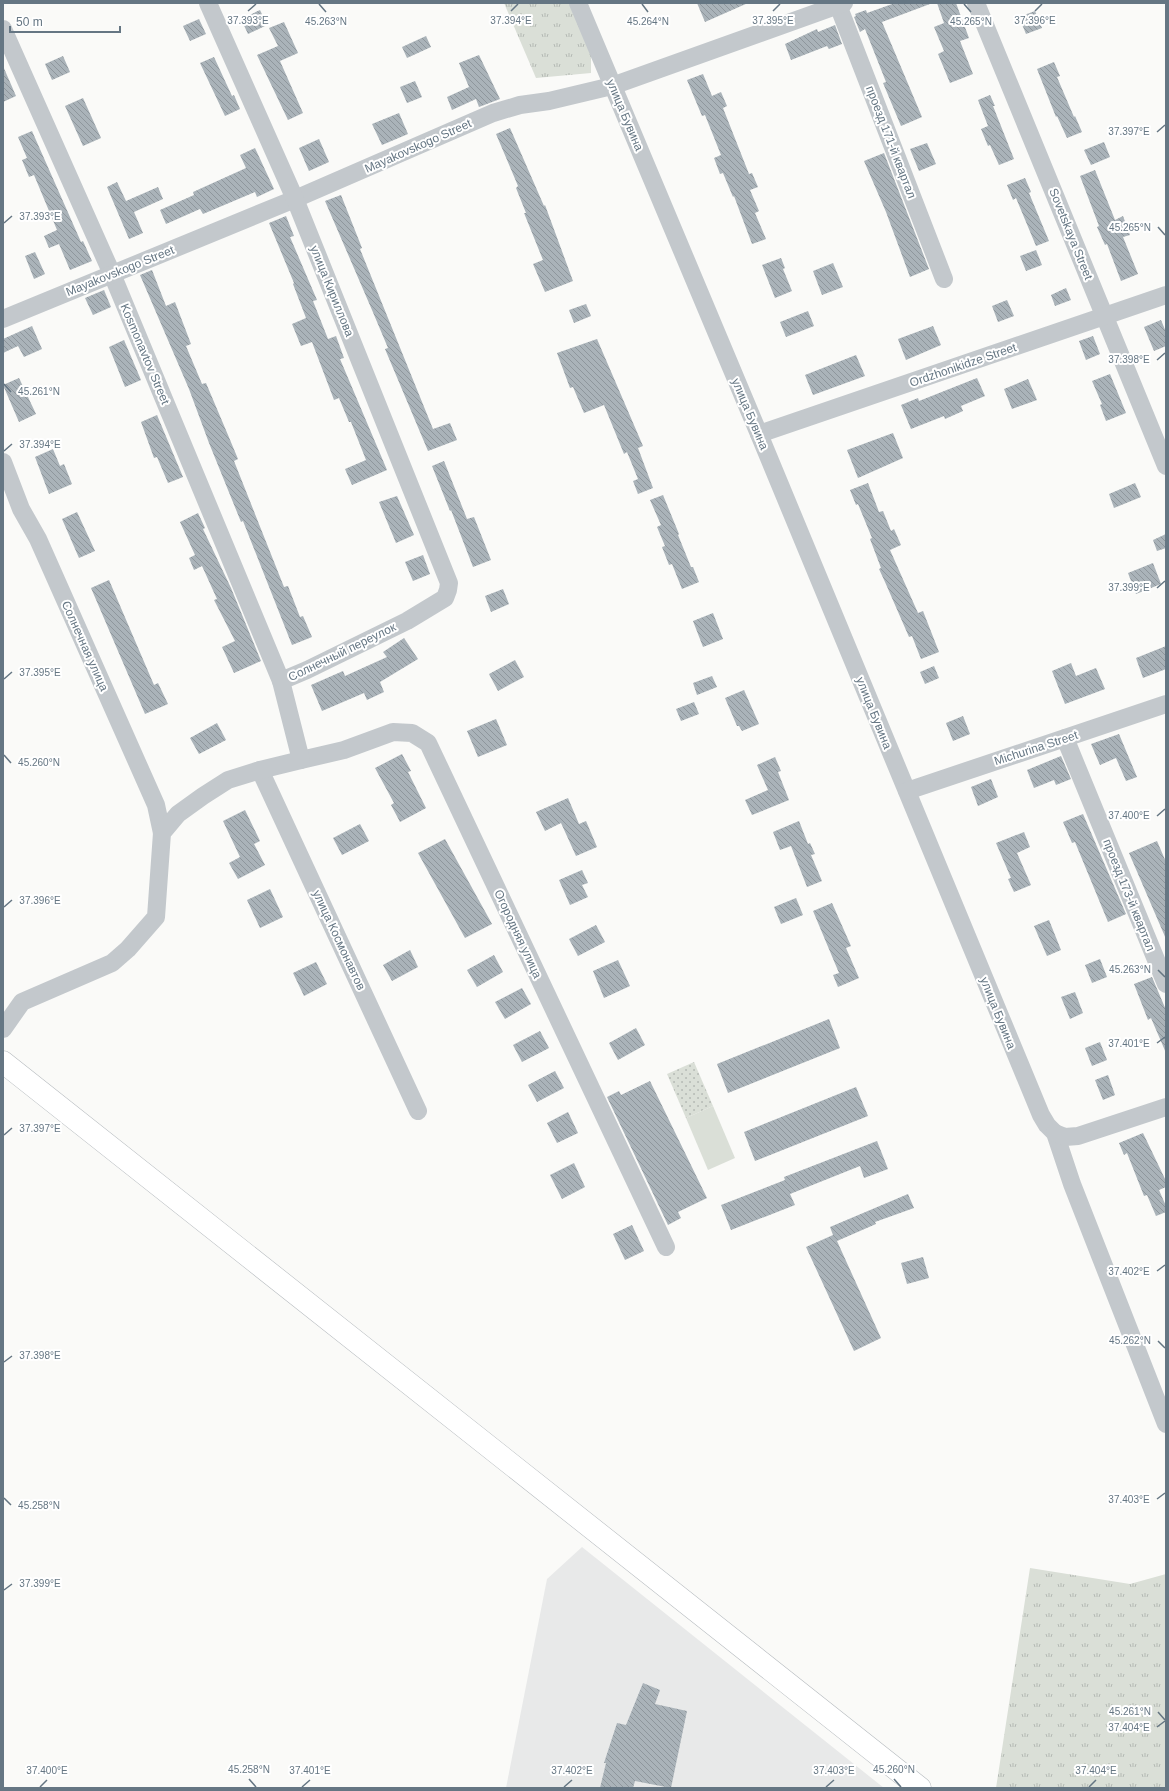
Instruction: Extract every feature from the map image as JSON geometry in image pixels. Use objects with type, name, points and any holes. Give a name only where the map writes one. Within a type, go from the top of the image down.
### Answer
[{"type":"main road","points":[[3,1062],[920,1788]]},
{"type":"street","name":"улица Кириллова","points":[[208,3],[295,199],[449,583]]},
{"type":"street","name":"улица Бувина","points":[[578,3],[759,434],[1041,1115],[1046,1125],[1055,1133],[1072,1184],[1166,1424]]},
{"type":"street","name":"Sovetskaya Street","points":[[976,3],[1166,466]]},
{"type":"street","name":"Mayakovskogo Street","points":[[3,319],[295,199],[492,113],[520,105],[549,101],[612,86],[841,4]]},
{"type":"street","name":"проезд 171-й квартал","points":[[841,4],[944,279]]},
{"type":"street","name":"Kosmonavtov Street","points":[[3,29],[112,274],[281,681]]},
{"type":"street","name":"Ordzhonikidze Street","points":[[759,434],[1166,295]]},
{"type":"street","name":"Солнечная улица","points":[[3,462],[21,509],[38,539],[156,805],[162,833]]},
{"type":"street","name":"Солнечный переулок","points":[[301,760],[281,681],[307,670],[407,621],[444,598],[448,590],[449,583]]},
{"type":"street","name":"Michurina Street","points":[[906,791],[1166,704]]},
{"type":"street","name":"Огородняя улица","points":[[301,760],[344,750],[393,732],[412,733],[428,743],[666,1247]]},
{"type":"street","name":"проезд 173-й квартал","points":[[1065,738],[1166,984]]},
{"type":"street","points":[[3,1029],[22,1002],[112,963],[128,949],[156,917],[162,833],[178,814],[228,780],[301,760]]},
{"type":"street","name":"улица Космонавтов","points":[[260,770],[418,1111]]},
{"type":"street","points":[[1055,1133],[1065,1137],[1078,1136],[1166,1107]]},
{"type":"shaded area","points":[[582,1547],[884,1788],[506,1788],[547,1579]]},
{"type":"green space","points":[[504,3],[569,3],[591,54],[591,73],[536,78]]},
{"type":"green space","points":[[694,1062],[713,1106],[686,1118],[667,1074]]},
{"type":"green space","points":[[713,1106],[735,1158],[708,1170],[686,1118]]},
{"type":"green space","points":[[1030,1568],[1130,1584],[1166,1574],[1166,1788],[996,1788]]},
{"type":"building","points":[[697,3],[748,3],[705,22]]},
{"type":"building","points":[[895,3],[930,3],[882,22],[922,117],[901,126],[883,83],[886,82],[865,29],[860,32],[854,17],[856,16],[855,14],[866,10],[867,13]]},
{"type":"building","points":[[937,3],[956,3],[969,38],[960,41],[973,74],[950,83],[938,54],[944,51],[934,27],[944,23]]},
{"type":"building","points":[[260,10],[267,25],[248,34],[241,19]]},
{"type":"building","points":[[1035,11],[1042,28],[1026,34],[1019,17]]},
{"type":"building","points":[[199,19],[206,34],[190,41],[183,26]]},
{"type":"building","points":[[284,22],[298,53],[280,61],[303,113],[288,120],[257,55],[278,46],[269,28]]},
{"type":"building","points":[[835,25],[842,44],[829,49],[827,46],[791,60],[785,44],[817,29],[818,32]]},
{"type":"building","points":[[426,36],[431,47],[407,58],[402,47]]},
{"type":"building","points":[[479,55],[500,99],[479,107],[476,99],[452,110],[447,97],[469,87],[459,63]]},
{"type":"building","points":[[63,56],[70,72],[52,80],[45,64]]},
{"type":"building","points":[[214,57],[232,96],[234,95],[240,109],[225,116],[200,63]]},
{"type":"building","points":[[1054,62],[1060,76],[1057,77],[1082,132],[1067,138],[1057,116],[1056,117],[1037,69]]},
{"type":"building","points":[[3,66],[16,96],[3,102]]},
{"type":"building","points":[[703,74],[712,96],[721,92],[727,106],[723,108],[749,174],[752,173],[758,187],[750,190],[759,211],[755,213],[766,239],[752,244],[734,196],[733,197],[723,173],[720,174],[714,158],[721,155],[705,115],[702,116],[687,80]]},
{"type":"building","points":[[415,81],[422,97],[407,103],[400,87]]},
{"type":"building","points":[[990,95],[1014,159],[999,165],[990,145],[988,146],[981,129],[988,126],[978,100]]},
{"type":"building","points":[[83,98],[101,138],[83,146],[65,106]]},
{"type":"building","points":[[399,113],[408,134],[382,145],[372,124]]},
{"type":"building","points":[[510,128],[544,206],[545,205],[573,281],[545,292],[533,264],[543,260],[524,213],[526,213],[516,188],[518,186],[496,134]]},
{"type":"building","points":[[32,131],[81,242],[83,241],[92,261],[70,270],[59,244],[49,248],[44,236],[57,230],[34,175],[29,177],[22,160],[27,158],[18,137]]},
{"type":"building","points":[[319,139],[329,162],[309,171],[299,148]]},
{"type":"building","points":[[1104,142],[1110,157],[1091,165],[1084,150]]},
{"type":"building","points":[[927,143],[936,164],[919,171],[910,149]]},
{"type":"building","points":[[255,148],[274,189],[257,197],[255,192],[203,214],[200,209],[166,224],[160,210],[194,195],[193,192],[246,168],[240,155]]},
{"type":"building","points":[[884,153],[929,269],[910,277],[886,212],[864,161]]},
{"type":"building","points":[[1095,170],[1115,220],[1123,216],[1130,235],[1123,237],[1138,274],[1121,281],[1107,244],[1105,245],[1097,227],[1099,226],[1080,176]]},
{"type":"building","points":[[1025,178],[1031,192],[1029,193],[1049,241],[1036,246],[1016,198],[1013,200],[1007,185]]},
{"type":"building","points":[[117,182],[126,201],[158,187],[163,199],[134,212],[143,233],[129,239],[107,187]]},
{"type":"building","points":[[341,195],[362,248],[360,249],[433,429],[450,423],[457,440],[428,451],[385,349],[388,348],[325,201]]},
{"type":"building","points":[[286,216],[294,236],[290,237],[317,300],[313,301],[328,339],[336,336],[344,358],[340,359],[387,470],[352,485],[345,469],[366,460],[351,422],[349,422],[339,398],[334,400],[312,342],[301,346],[292,324],[306,318],[293,284],[294,283],[269,223]]},
{"type":"building","points":[[1036,250],[1042,265],[1026,271],[1020,256]]},
{"type":"building","points":[[35,252],[45,274],[34,279],[25,256]]},
{"type":"building","points":[[781,258],[785,268],[783,269],[792,291],[775,298],[762,265]]},
{"type":"building","points":[[833,263],[843,287],[822,295],[813,271]]},
{"type":"building","points":[[152,270],[166,306],[175,302],[191,344],[186,346],[202,384],[206,383],[238,459],[234,461],[284,587],[288,586],[300,617],[303,616],[312,637],[292,645],[243,521],[241,522],[209,443],[189,389],[140,275]]},
{"type":"building","points":[[1066,288],[1071,300],[1055,306],[1051,295]]},
{"type":"building","points":[[104,290],[111,307],[93,315],[85,298]]},
{"type":"building","points":[[1007,300],[1014,316],[998,322],[992,306]]},
{"type":"building","points":[[586,304],[591,316],[574,323],[569,310]]},
{"type":"building","points":[[808,311],[814,326],[786,337],[780,322]]},
{"type":"building","points":[[1161,320],[1166,332],[1166,346],[1154,351],[1144,327]]},
{"type":"building","points":[[32,326],[42,349],[24,357],[18,346],[3,353],[3,339]]},
{"type":"building","points":[[933,326],[941,345],[906,360],[898,339]]},
{"type":"building","points":[[1093,336],[1100,354],[1086,360],[1079,341]]},
{"type":"building","points":[[597,339],[643,446],[638,448],[653,488],[638,494],[633,481],[638,479],[627,452],[624,454],[604,405],[584,413],[573,387],[570,388],[557,353]]},
{"type":"building","points":[[124,340],[141,380],[125,387],[109,347]]},
{"type":"building","points":[[856,355],[865,376],[813,395],[805,375]]},
{"type":"building","points":[[1110,374],[1126,413],[1106,421],[1100,405],[1102,404],[1092,381]]},
{"type":"building","points":[[19,378],[36,414],[19,422],[3,385]]},
{"type":"building","points":[[977,378],[985,396],[961,406],[963,411],[945,419],[944,416],[911,429],[901,405],[918,398],[919,401]]},
{"type":"building","points":[[1028,379],[1037,400],[1012,409],[1004,389]]},
{"type":"building","points":[[157,415],[183,477],[168,483],[157,457],[154,458],[141,422]]},
{"type":"building","points":[[893,433],[903,458],[858,478],[847,450]]},
{"type":"building","points":[[53,449],[60,466],[64,464],[72,484],[49,494],[35,457]]},
{"type":"building","points":[[444,461],[467,519],[474,517],[491,560],[473,567],[432,466]]},
{"type":"building","points":[[868,483],[879,512],[883,511],[891,531],[894,529],[901,545],[890,550],[918,613],[923,611],[939,652],[921,659],[912,636],[909,637],[879,569],[881,568],[870,539],[872,538],[858,504],[856,505],[850,490]]},
{"type":"building","points":[[1135,483],[1141,497],[1114,508],[1109,494]]},
{"type":"building","points":[[663,495],[691,567],[693,567],[699,582],[682,589],[672,564],[669,565],[662,547],[665,546],[657,527],[661,525],[650,500]]},
{"type":"building","points":[[397,496],[414,535],[396,543],[379,502]]},
{"type":"building","points":[[77,512],[95,551],[79,558],[62,519]]},
{"type":"building","points":[[198,513],[205,528],[203,529],[231,588],[261,661],[234,673],[222,647],[235,641],[214,600],[217,599],[202,566],[194,570],[189,558],[195,555],[180,522]]},
{"type":"building","points":[[1166,534],[1166,548],[1157,551],[1153,540]]},
{"type":"building","points":[[423,555],[430,574],[413,581],[405,562]]},
{"type":"building","points":[[1153,563],[1161,584],[1136,594],[1128,573]]},
{"type":"building","points":[[109,580],[154,685],[158,683],[168,704],[145,714],[91,588]]},
{"type":"building","points":[[503,589],[509,604],[491,612],[485,596]]},
{"type":"building","points":[[713,613],[723,639],[703,647],[693,621]]},
{"type":"building","points":[[404,638],[418,659],[380,682],[384,692],[367,700],[364,693],[322,711],[311,685],[343,671],[345,676],[387,657],[383,652]]},
{"type":"building","points":[[1166,646],[1166,669],[1143,678],[1136,658]]},
{"type":"building","points":[[515,660],[524,677],[498,691],[489,674]]},
{"type":"building","points":[[1071,663],[1076,676],[1096,668],[1105,689],[1065,704],[1052,671]]},
{"type":"building","points":[[934,666],[939,678],[925,684],[920,672]]},
{"type":"building","points":[[712,676],[717,687],[697,695],[693,683]]},
{"type":"building","points":[[744,690],[759,724],[742,731],[739,726],[737,726],[725,698]]},
{"type":"building","points":[[694,702],[699,714],[681,721],[676,709]]},
{"type":"building","points":[[963,716],[970,734],[953,741],[946,723]]},
{"type":"building","points":[[496,719],[507,745],[478,757],[467,731]]},
{"type":"building","points":[[217,723],[226,740],[199,754],[190,738]]},
{"type":"building","points":[[1119,734],[1137,777],[1126,781],[1116,758],[1100,765],[1091,744]]},
{"type":"building","points":[[402,754],[411,771],[408,772],[426,808],[400,822],[391,805],[394,803],[375,768]]},
{"type":"building","points":[[1061,756],[1071,779],[1056,785],[1054,780],[1034,788],[1027,770]]},
{"type":"building","points":[[775,757],[781,771],[778,772],[789,800],[752,815],[745,800],[768,790],[757,765]]},
{"type":"building","points":[[991,779],[998,797],[978,806],[971,787]]},
{"type":"building","points":[[568,798],[579,824],[586,821],[597,847],[576,856],[561,823],[545,831],[536,812]]},
{"type":"building","points":[[245,810],[260,841],[254,844],[265,865],[238,879],[229,863],[240,857],[223,821]]},
{"type":"building","points":[[1083,814],[1126,914],[1108,922],[1075,842],[1072,843],[1063,822]]},
{"type":"building","points":[[799,821],[808,844],[810,843],[815,854],[811,855],[822,881],[807,887],[791,846],[780,850],[773,832]]},
{"type":"building","points":[[360,824],[369,841],[342,855],[333,838]]},
{"type":"building","points":[[1024,832],[1030,847],[1017,853],[1031,885],[1014,892],[1008,879],[1011,878],[996,843]]},
{"type":"building","points":[[445,839],[492,924],[465,938],[418,853]]},
{"type":"building","points":[[1157,841],[1166,862],[1166,939],[1129,853]]},
{"type":"building","points":[[582,870],[588,883],[582,885],[588,897],[570,905],[559,880]]},
{"type":"building","points":[[270,889],[283,917],[260,928],[247,900]]},
{"type":"building","points":[[796,898],[803,915],[781,924],[774,907]]},
{"type":"building","points":[[832,903],[851,946],[846,948],[859,978],[838,987],[833,975],[839,973],[813,911]]},
{"type":"building","points":[[1049,920],[1061,950],[1047,956],[1034,926]]},
{"type":"building","points":[[596,925],[605,942],[578,956],[569,939]]},
{"type":"building","points":[[410,950],[418,967],[392,981],[383,965]]},
{"type":"building","points":[[494,955],[503,972],[477,987],[467,970]]},
{"type":"building","points":[[1100,959],[1107,977],[1092,983],[1085,965]]},
{"type":"building","points":[[618,960],[630,986],[604,998],[593,971]]},
{"type":"building","points":[[316,962],[327,984],[304,996],[293,973]]},
{"type":"building","points":[[1152,977],[1166,1010],[1166,1053],[1151,1018],[1148,1020],[1134,984]]},
{"type":"building","points":[[522,988],[531,1004],[505,1019],[495,1002]]},
{"type":"building","points":[[1075,992],[1083,1013],[1070,1019],[1061,997]]},
{"type":"building","points":[[829,1019],[840,1048],[728,1093],[717,1064]]},
{"type":"building","points":[[636,1028],[645,1045],[618,1060],[609,1043]]},
{"type":"building","points":[[540,1031],[549,1048],[522,1062],[513,1045]]},
{"type":"building","points":[[1100,1042],[1107,1060],[1092,1066],[1085,1048]]},
{"type":"building","points":[[555,1071],[564,1088],[537,1102],[528,1085]]},
{"type":"building","points":[[1108,1075],[1115,1095],[1103,1100],[1095,1080]]},
{"type":"building","points":[[650,1081],[707,1198],[678,1212],[681,1218],[668,1225],[607,1097],[619,1091],[621,1095]]},
{"type":"building","points":[[856,1087],[868,1116],[755,1161],[744,1132]]},
{"type":"building","points":[[568,1112],[578,1133],[557,1143],[547,1123]]},
{"type":"building","points":[[1143,1133],[1166,1181],[1166,1187],[1159,1190],[1166,1206],[1166,1212],[1156,1216],[1147,1195],[1144,1196],[1127,1153],[1124,1155],[1119,1143]]},
{"type":"building","points":[[877,1141],[888,1169],[864,1178],[860,1166],[790,1194],[795,1205],[731,1230],[721,1205],[785,1180],[784,1177]]},
{"type":"building","points":[[574,1163],[585,1187],[562,1199],[550,1175]]},
{"type":"building","points":[[908,1194],[914,1208],[875,1222],[876,1224],[837,1241],[881,1338],[854,1351],[806,1247],[833,1235],[830,1227]]},
{"type":"building","points":[[632,1225],[644,1251],[625,1260],[613,1234]]},
{"type":"building","points":[[923,1257],[929,1278],[907,1284],[901,1263]]},
{"type":"building","points":[[643,1683],[660,1690],[655,1704],[687,1711],[671,1788],[635,1781],[633,1788],[600,1788],[606,1763],[604,1763],[617,1723],[626,1725]]}]
